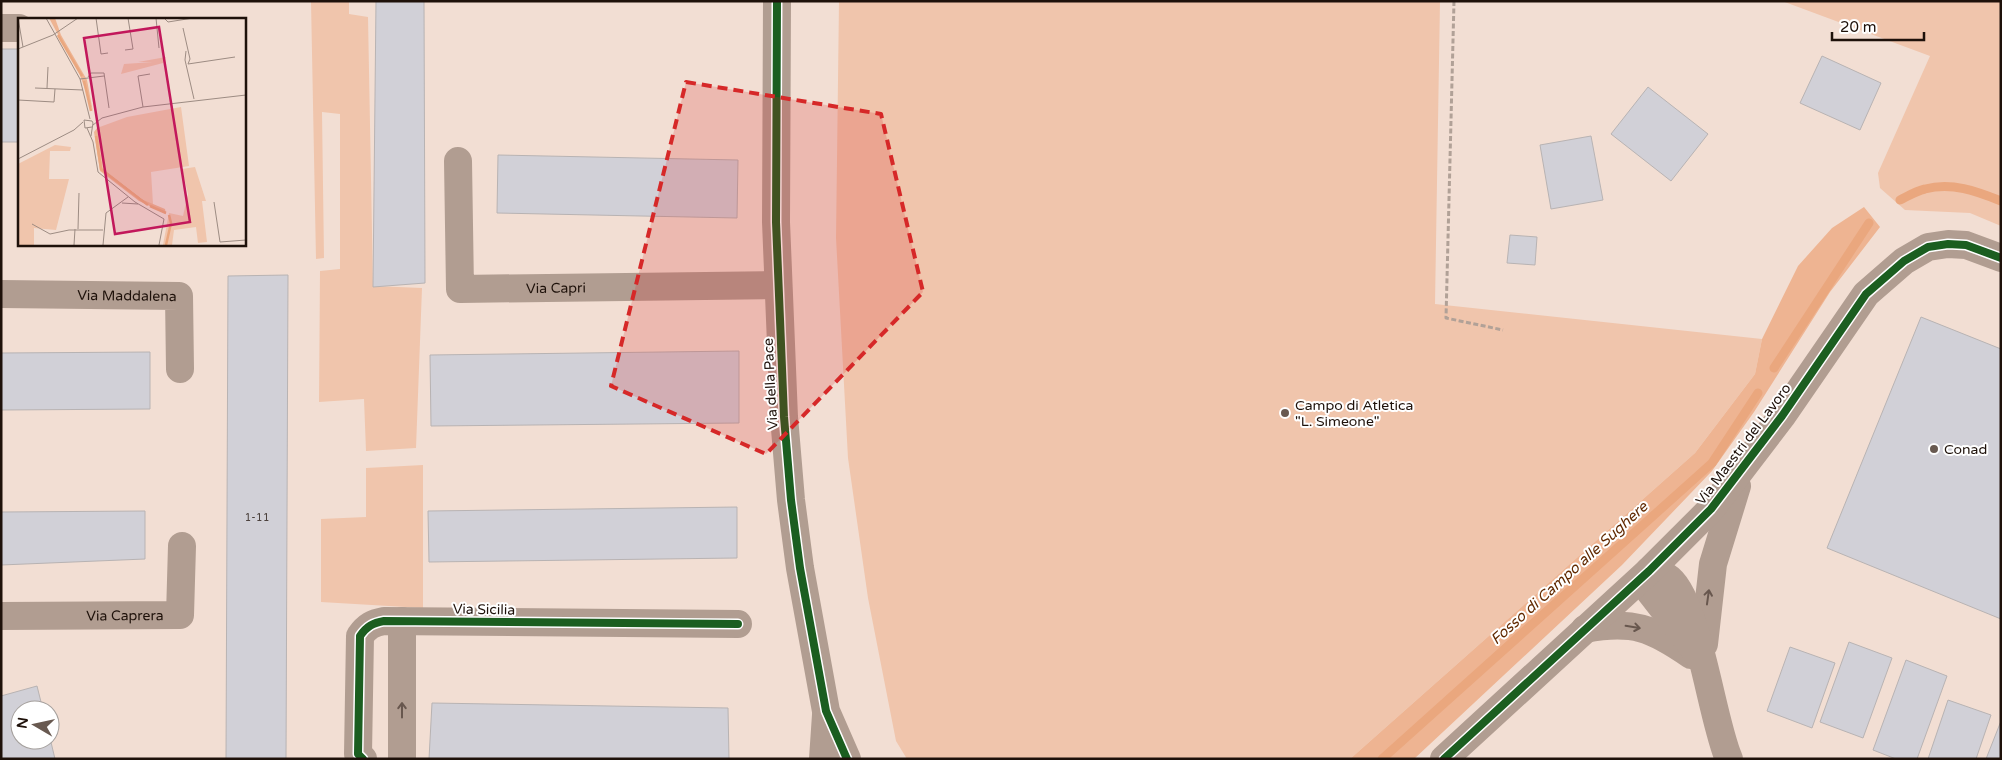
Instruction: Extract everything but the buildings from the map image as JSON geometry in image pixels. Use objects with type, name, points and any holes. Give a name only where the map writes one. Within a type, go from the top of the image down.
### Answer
[{"type":"street","name":"Via della Pace","points":[[777,1],[775,168],[778,285],[784,417],[791,500],[800,568],[826,711],[847,759]]},
{"type":"street","points":[[1,28],[18,28]]},
{"type":"street","name":"Via Capri","points":[[458,161],[460,289],[778,285]]},
{"type":"street","name":"Via Maestri del Lavoro","points":[[1444,759],[1649,571],[1711,509],[1743,470],[1782,416],[1866,294],[1904,260],[1928,247],[1948,244],[1966,246],[2001,258]]},
{"type":"street","name":"Via Maddalena","points":[[1,294],[179,296],[180,369]]},
{"type":"street","points":[[1703,663],[1706,616],[1713,564],[1743,470]]},
{"type":"street","name":"Via Caprera","points":[[1,616],[180,615],[182,546]]},
{"type":"street","points":[[1649,571],[1667,577],[1678,588],[1694,631],[1729,759]]},
{"type":"street","points":[[402,621],[402,759]]},
{"type":"street","name":"Via Sicilia","points":[[363,759],[358,754],[360,636],[373,623],[402,621],[738,624]]},
{"type":"street","points":[[1585,629],[1609,624],[1645,629],[1660,635],[1703,663]]},
{"type":"street","name":"Via della Pace","points":[[822,759],[826,711]]},
{"type":"path","points":[[1454,1],[1446,318],[1503,330]]},
{"type":"highlighted area","points":[[686,82],[881,114],[923,292],[766,454],[611,386]]},
{"type":"shaded area","points":[[311,1],[349,1],[349,14],[368,17],[373,286],[422,288],[416,448],[366,451],[364,399],[319,402],[320,271],[340,269],[340,114],[322,112],[324,258],[316,259]]},
{"type":"shaded area","name":"Campo di Atletica \"L. Simeone\"","points":[[839,1],[1440,1],[1435,304],[1762,339],[1755,374],[1695,453],[1350,759],[907,759],[896,741],[868,598],[848,458],[836,238]]},
{"type":"shaded area","points":[[1782,1],[2001,1],[2001,226],[1970,213],[1905,210],[1880,188],[1878,173],[1930,56]]},
{"type":"shaded area","points":[[1864,207],[1880,227],[1830,292],[1754,412],[1712,471],[1622,565],[1414,759],[1350,759],[1695,453],[1755,374],[1762,339],[1798,266],[1832,228]]},
{"type":"shaded area","points":[[423,465],[423,608],[321,602],[321,519],[366,517],[366,468]]},
{"type":"waterway","name":"Fosso di Campo alle Sughere","points":[[1900,200],[1922,190],[1935,187],[1954,187],[1973,191],[2001,201]]},
{"type":"waterway","name":"Fosso di Campo alle Sughere","points":[[1774,368],[1869,223]]},
{"type":"waterway","name":"Fosso di Campo alle Sughere","points":[[1382,759],[1712,463],[1758,393]]},
{"type":"cycle path","points":[[777,1],[776,222],[784,417],[791,500],[800,568],[826,711],[847,759]]},
{"type":"cycle path","points":[[1444,759],[1649,571],[1711,509],[1782,416],[1866,294],[1904,261],[1928,247],[1948,244],[1966,245],[2001,258]]},
{"type":"cycle path","points":[[363,759],[358,754],[360,636],[368,627],[377,623],[384,621],[738,624]]},
{"type":"place","name":"Campo di Atletica \"L. Simeone\"","points":[[1285,413]]},
{"type":"place","name":"Conad","points":[[1934,449]]}]
